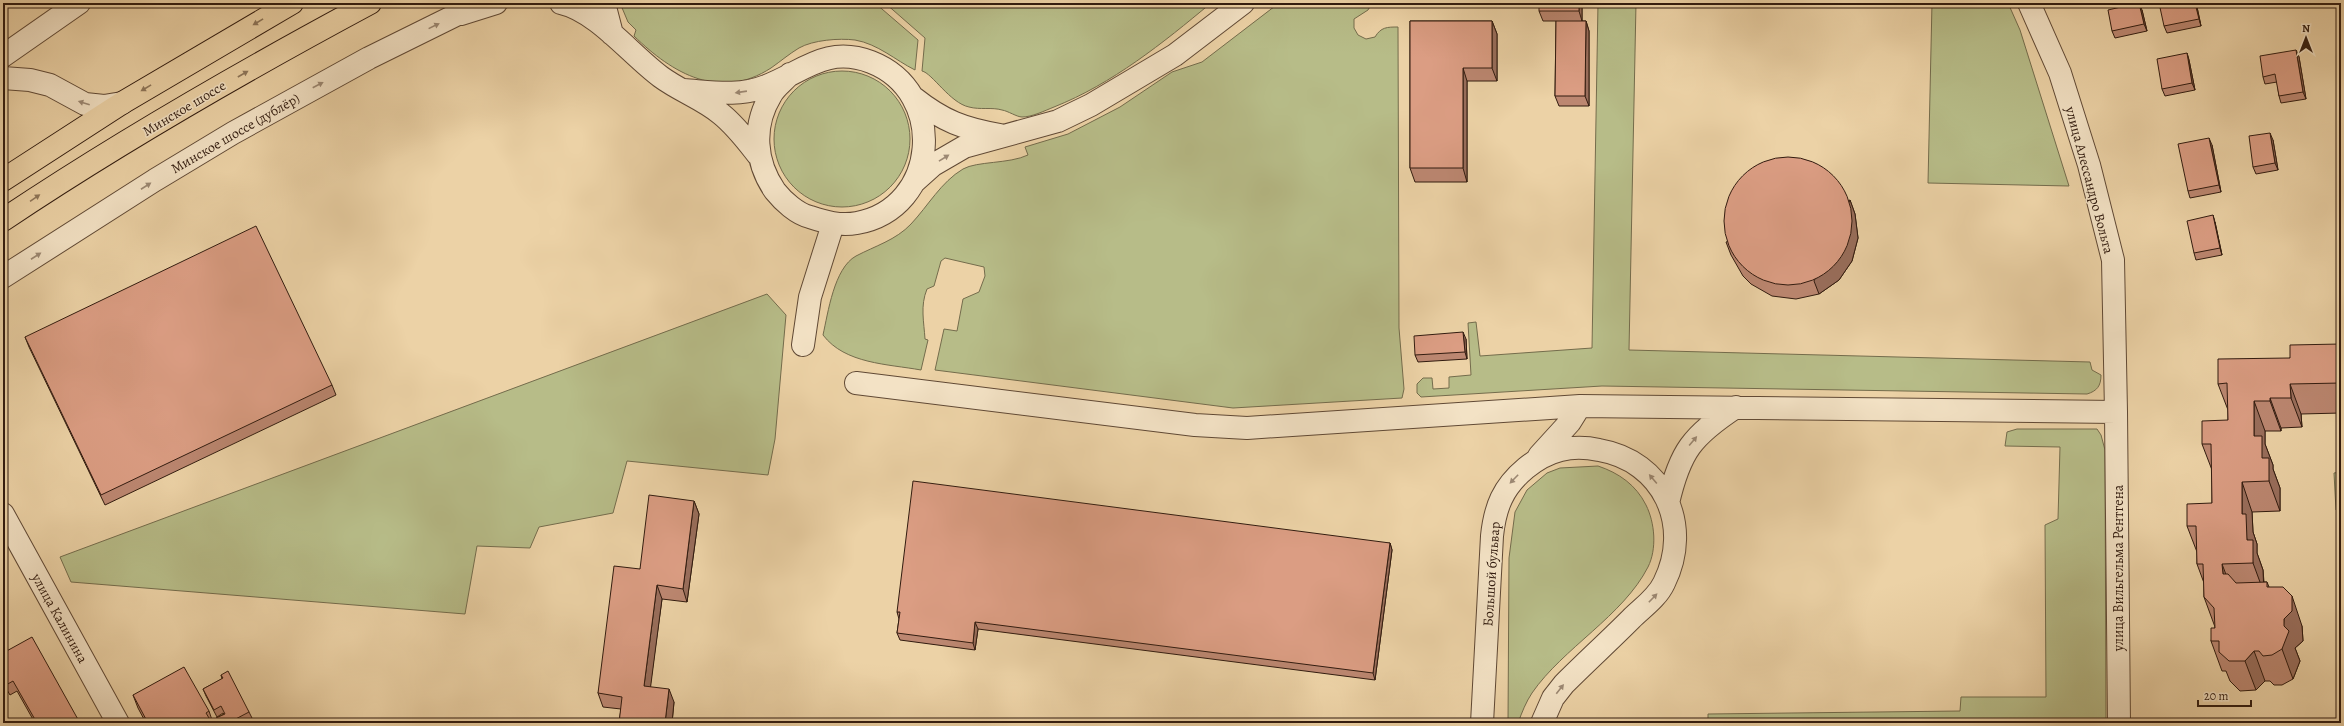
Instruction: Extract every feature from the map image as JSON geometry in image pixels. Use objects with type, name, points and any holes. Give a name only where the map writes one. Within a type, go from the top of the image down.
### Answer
[{"type":"highway","points":[[3,180],[122,103],[292,3]]},
{"type":"highway","name":"Минское шоссе","points":[[3,220],[58,183],[175,113],[300,40],[370,3]]},
{"type":"street","points":[[3,56],[79,3]]},
{"type":"street","name":"Минское шоссе (дублёр)","points":[[3,277],[208,148],[369,58],[456,15],[475,3]]},
{"type":"street","points":[[456,15],[496,3]]},
{"type":"street","points":[[561,3],[591,18],[612,34],[662,78],[684,90],[721,114],[743,136],[758,155]]},
{"type":"street","points":[[604,3],[612,34]]},
{"type":"street","points":[[790,74],[771,95],[758,128],[758,155],[765,177],[782,200],[805,216],[833,224],[857,223],[879,215],[899,201],[914,183],[933,165],[964,147],[1058,121],[1091,105],[1175,55],[1243,3]]},
{"type":"street","name":"улица Алессандро Вольта","points":[[2029,3],[2064,87],[2089,165],[2113,260],[2116,412]]},
{"type":"street","points":[[684,90],[722,94],[744,92],[766,86],[815,61],[843,57],[870,62],[895,76],[913,98],[932,113],[964,128],[1007,136]]},
{"type":"street","points":[[3,78],[30,80],[50,85],[85,104],[104,106],[122,103]]},
{"type":"street","points":[[913,98],[922,118],[925,140],[922,162],[914,183]]},
{"type":"street","points":[[803,345],[810,297],[833,224]]},
{"type":"street","points":[[856,383],[1187,424],[1247,428],[1580,406],[2116,412]]},
{"type":"street","points":[[1533,462],[1570,422],[1580,406]]},
{"type":"street","points":[[1668,503],[1675,475],[1685,451],[1704,429],[1736,407]]},
{"type":"street","name":"улица Вильгельма Рентгена","points":[[2116,412],[2119,723]]},
{"type":"street","name":"Большой бульвар","points":[[1482,723],[1494,516],[1506,488],[1533,462],[1547,454],[1562,449],[1576,447],[1612,452],[1624,456],[1645,469],[1655,479],[1668,503],[1674,525],[1675,537],[1670,570],[1663,585],[1655,596],[1564,684],[1553,698],[1542,723]]},
{"type":"street","name":"улица Калинина","points":[[3,514],[118,723]]},
{"type":"green space","points":[[620,3],[875,3],[918,40],[915,70],[871,45],[855,40],[841,39],[819,41],[805,45],[795,50],[771,68],[752,78],[734,82],[716,82],[698,79],[681,72],[665,62],[634,36],[636,30],[628,22]]},
{"type":"green space","points":[[885,3],[1211,3],[1156,47],[1117,75],[1075,98],[1038,114],[1022,117],[998,109],[969,107],[955,100],[931,77],[922,71],[925,38]]},
{"type":"green space","points":[[1279,3],[1372,3],[1368,10],[1354,19],[1354,28],[1358,35],[1366,39],[1375,37],[1385,28],[1398,27],[1399,328],[1404,389],[1402,398],[1233,408],[935,370],[944,329],[957,331],[963,299],[979,292],[985,276],[984,267],[945,258],[941,261],[934,286],[927,289],[925,295],[923,320],[925,339],[928,340],[921,370],[881,364],[855,357],[832,345],[823,335],[837,280],[848,262],[856,256],[892,239],[905,230],[941,187],[955,174],[969,166],[1012,160],[1028,155],[1025,147],[1068,134],[1120,107],[1172,72],[1202,62]]},
{"type":"green space","points":[[1598,3],[1636,3],[1629,350],[2090,362],[2092,370],[2101,375],[2098,388],[2087,394],[1602,386],[1421,397],[1417,393],[1417,384],[1423,378],[1432,378],[1433,389],[1449,388],[1449,377],[1471,375],[1468,323],[1476,322],[1480,356],[1592,348]]},
{"type":"green space","points":[[1932,3],[2008,3],[2020,30],[2069,186],[1928,183]]},
{"type":"green space","points":[[842,71],[868,76],[890,91],[905,113],[910,139],[905,165],[890,187],[868,202],[842,207],[816,202],[794,187],[779,165],[774,139],[779,113],[794,91],[816,76]]},
{"type":"green space","points":[[767,294],[786,315],[775,439],[768,475],[627,461],[613,513],[539,527],[530,548],[477,546],[465,614],[71,582],[60,557]]},
{"type":"green space","points":[[2017,429],[2097,429],[2101,435],[2105,450],[2106,723],[1708,723],[1708,714],[1960,711],[1961,697],[2046,697],[2045,525],[2058,519],[2060,447],[2005,446],[2007,432]]},
{"type":"green space","points":[[1598,466],[1620,476],[1637,491],[1646,505],[1654,536],[1651,560],[1637,585],[1624,601],[1545,677],[1530,696],[1518,723],[1508,723],[1509,558],[1515,512],[1527,490],[1547,473],[1560,468]]},
{"type":"green space","points":[[2341,472],[2341,510],[2336,510],[2334,473]]},
{"type":"building","points":[[1539,3],[1579,3],[1579,11],[1539,11]]},
{"type":"building","points":[[2139,3],[2144,24],[2112,31],[2108,10]]},
{"type":"building","points":[[2159,3],[2195,3],[2199,19],[2164,26]]},
{"type":"building","points":[[1410,21],[1492,21],[1492,68],[1463,68],[1463,168],[1410,168]]},
{"type":"building","points":[[1556,21],[1586,21],[1585,96],[1555,96]]},
{"type":"building","points":[[2296,50],[2303,92],[2279,96],[2275,74],[2263,77],[2260,56]]},
{"type":"building","points":[[2187,53],[2192,83],[2162,89],[2157,59]]},
{"type":"building","points":[[2270,133],[2275,163],[2253,167],[2249,136]]},
{"type":"building","points":[[2209,138],[2219,185],[2188,191],[2178,144]]},
{"type":"building","points":[[1794,157],[1807,159],[1824,167],[1834,175],[1842,185],[1850,202],[1852,221],[1850,240],[1842,257],[1834,267],[1824,275],[1807,283],[1782,285],[1769,283],[1752,275],[1742,267],[1734,257],[1726,240],[1724,215],[1726,202],[1734,185],[1742,175],[1752,167],[1769,159]]},
{"type":"building","points":[[2213,215],[2220,248],[2194,253],[2187,221]]},
{"type":"building","points":[[256,226],[332,385],[101,495],[25,337]]},
{"type":"building","points":[[1463,332],[1465,352],[1415,355],[1414,336]]},
{"type":"building","points":[[2341,344],[2341,383],[2290,384],[2291,398],[2270,398],[2270,401],[2254,401],[2254,436],[2262,436],[2262,458],[2269,458],[2269,481],[2242,482],[2242,514],[2246,514],[2247,540],[2253,540],[2253,563],[2222,564],[2223,574],[2228,574],[2236,583],[2267,582],[2267,587],[2283,587],[2292,596],[2292,611],[2284,619],[2284,626],[2289,631],[2282,649],[2272,655],[2263,656],[2259,651],[2254,651],[2245,661],[2229,661],[2219,652],[2219,641],[2211,641],[2211,628],[2215,628],[2214,608],[2204,597],[2203,564],[2197,564],[2196,526],[2187,526],[2187,504],[2212,503],[2211,444],[2202,444],[2202,421],[2228,420],[2227,383],[2218,384],[2218,359],[2290,358],[2290,345]]},
{"type":"building","points":[[913,481],[1390,543],[1373,673],[975,622],[973,643],[897,633],[900,612],[897,612]]},
{"type":"building","points":[[649,495],[694,501],[683,589],[657,585],[644,686],[669,689],[665,723],[619,723],[622,697],[598,693],[614,566],[640,569]]},
{"type":"building","points":[[32,637],[80,723],[37,723],[13,681],[6,685],[3,680],[3,653]]},
{"type":"building","points":[[184,667],[209,711],[206,713],[212,723],[148,723],[133,695]]},
{"type":"building","points":[[228,671],[249,712],[228,723],[219,723],[216,718],[225,714],[221,706],[214,710],[203,689],[223,678],[221,675]]}]
